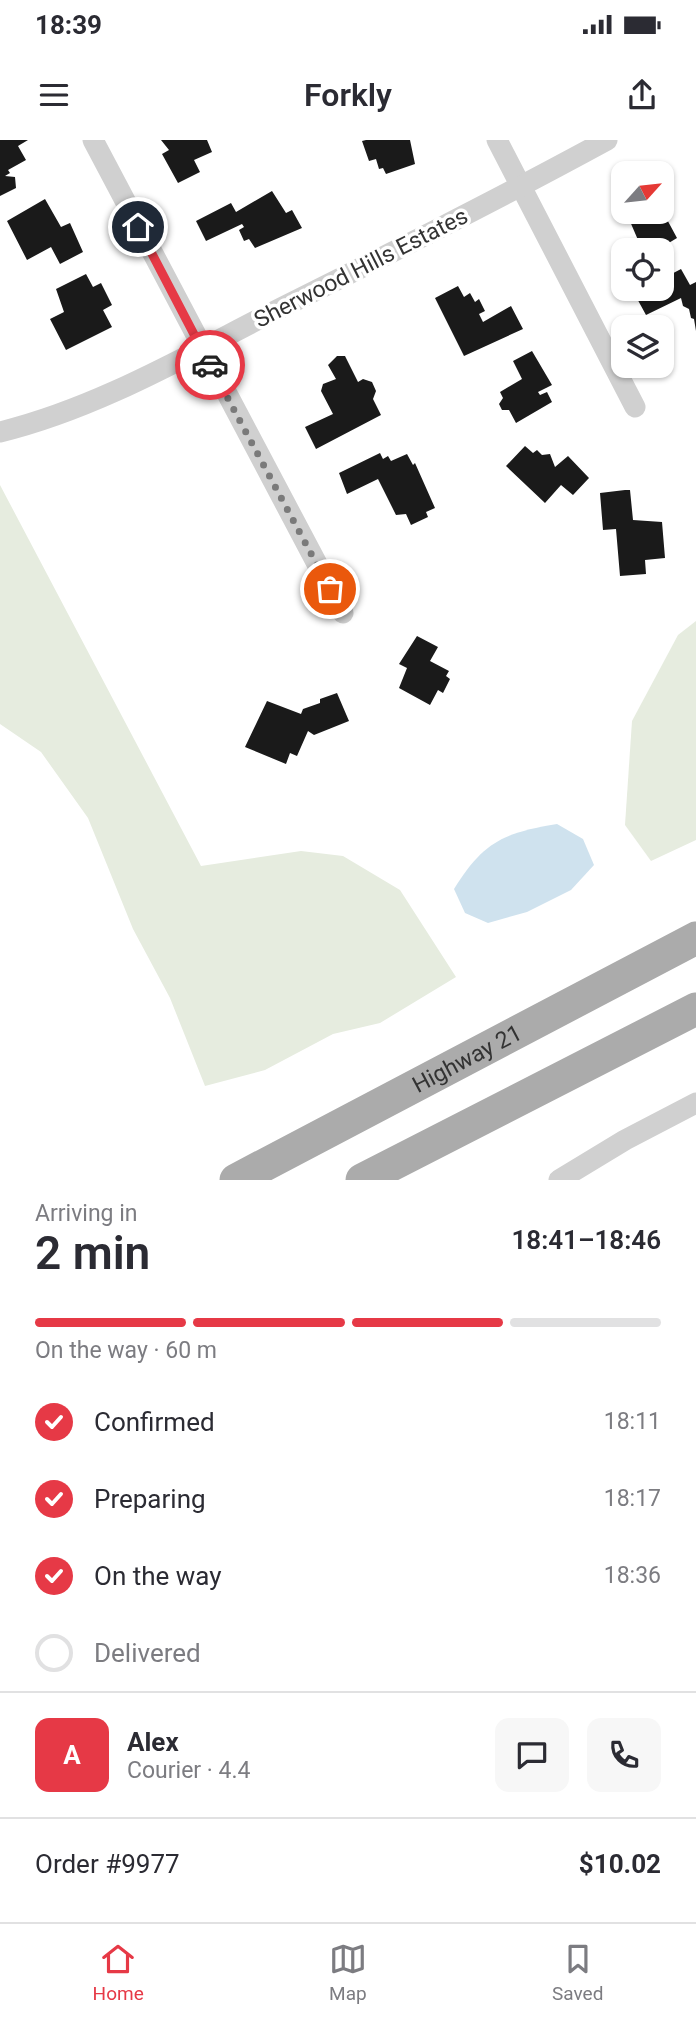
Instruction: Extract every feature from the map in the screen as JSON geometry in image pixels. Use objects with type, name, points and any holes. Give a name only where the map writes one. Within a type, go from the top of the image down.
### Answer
[{"type":"main road","name":"Highway 21","points":[[236,1180],[696,938]]},
{"type":"main road","points":[[362,1180],[696,1009]]},
{"type":"street","points":[[93,140],[201,349],[343,613]]},
{"type":"street","points":[[497,140],[635,408]]},
{"type":"street","name":"Sherwood Hills Estates","points":[[0,432],[39,422],[113,392],[521,187],[607,140]]},
{"type":"street","points":[[559,1180],[625,1140],[696,1103]]},
{"type":"shaded area","points":[[0,485],[201,866],[301,851],[343,856],[400,890],[456,977],[380,1023],[333,1034],[265,1070],[205,1086],[170,998],[133,929],[88,818],[41,752],[0,724]]},
{"type":"shaded area","points":[[696,621],[696,840],[651,861],[625,825],[632,721],[678,635]]},
{"type":"water","points":[[557,824],[583,839],[594,865],[571,890],[527,912],[488,923],[465,913],[454,889],[485,850],[508,836]]},
{"type":"building","points":[[0,140],[28,140],[18,146],[26,160],[8,170],[10,173],[5,176],[15,177],[16,188],[0,196]]},
{"type":"building","points":[[161,140],[207,140],[212,152],[194,160],[200,172],[178,183],[162,154],[169,150]]},
{"type":"building","points":[[410,140],[415,164],[386,174],[383,168],[379,169],[376,159],[369,161],[362,141]]},
{"type":"building","points":[[272,191],[286,213],[292,210],[302,228],[255,248],[249,239],[244,241],[239,230],[244,227],[242,224],[206,241],[196,221],[231,203],[236,212]]},
{"type":"building","points":[[45,199],[61,227],[70,223],[83,252],[60,264],[51,247],[27,260],[7,221]]},
{"type":"building","points":[[631,224],[669,224],[677,238],[674,240],[637,238]]},
{"type":"building","points":[[681,269],[690,285],[696,282],[696,331],[694,319],[691,318],[689,309],[683,306],[681,298],[646,315],[638,301],[674,301],[674,273]]},
{"type":"building","points":[[86,274],[93,287],[101,283],[112,305],[103,310],[112,327],[66,350],[50,319],[64,312],[56,289]]},
{"type":"building","points":[[458,286],[464,297],[470,293],[475,302],[479,299],[485,311],[479,314],[483,322],[511,306],[523,329],[464,356],[435,298]]},
{"type":"building","points":[[532,351],[552,385],[538,392],[540,395],[547,392],[552,402],[516,423],[509,410],[502,410],[499,404],[503,398],[500,392],[522,379],[513,361]]},
{"type":"building","points":[[337,356],[345,356],[358,382],[363,379],[372,382],[376,391],[373,399],[381,415],[316,449],[305,427],[333,414],[321,391],[323,384],[336,379],[328,365]]},
{"type":"building","points":[[525,446],[533,453],[537,450],[542,455],[550,454],[555,467],[568,456],[589,478],[573,495],[561,485],[545,503],[506,466]]},
{"type":"building","points":[[380,453],[383,459],[388,456],[391,461],[407,454],[413,465],[415,463],[435,508],[426,512],[428,517],[411,525],[406,514],[396,515],[378,479],[347,494],[339,473]]},
{"type":"building","points":[[630,490],[633,520],[662,522],[665,558],[645,560],[646,574],[620,576],[616,529],[603,530],[600,493]]},
{"type":"building","points":[[417,636],[438,647],[430,661],[449,671],[446,676],[450,679],[443,693],[438,690],[430,705],[399,688],[407,668],[399,664]]},
{"type":"building","points":[[337,693],[349,721],[314,735],[308,731],[297,756],[290,753],[286,764],[245,747],[267,701],[301,714],[303,709],[320,703],[320,699]]},
{"type":"way so far","points":[[210,365],[330,589]]},
{"type":"route","points":[[138,227],[210,365]]}]
